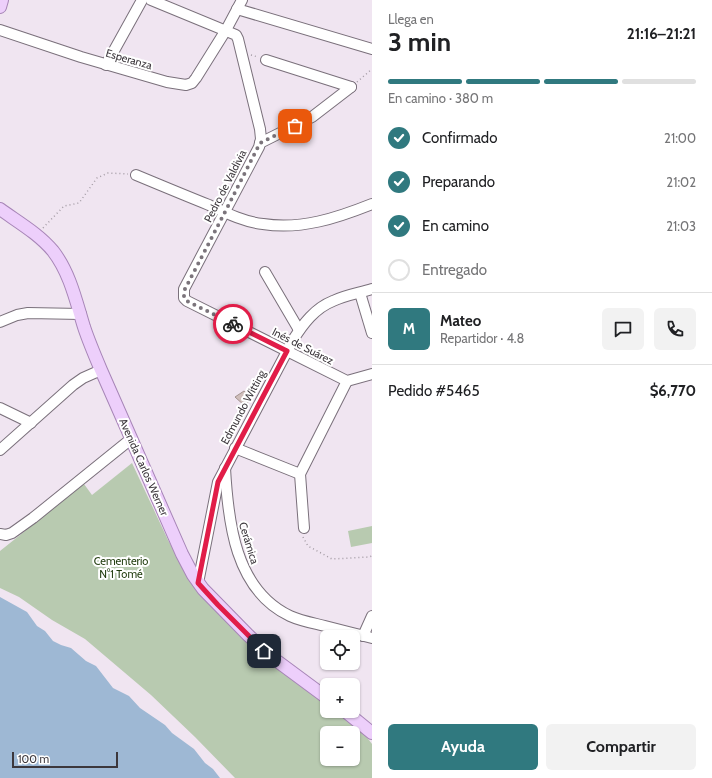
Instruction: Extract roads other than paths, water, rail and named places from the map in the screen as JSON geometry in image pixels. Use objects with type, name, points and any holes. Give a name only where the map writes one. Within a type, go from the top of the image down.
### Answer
[{"type":"main road","points":[[0,7],[2,0]]},
{"type":"main road","name":"Avenida Carlos Werner","points":[[0,209],[35,235],[53,252],[64,268],[81,314],[89,342],[182,554],[198,583],[264,651],[320,693]]},
{"type":"main road","points":[[354,718],[372,733]]},
{"type":"street","points":[[106,65],[142,0]]},
{"type":"street","points":[[151,0],[226,30],[237,37],[260,124],[260,143]]},
{"type":"street","points":[[226,30],[239,5],[372,49]]},
{"type":"street","name":"Esperanza","points":[[0,30],[106,65],[182,85],[188,85],[196,78],[226,30]]},
{"type":"street","name":"Pedro de Valdivia","points":[[183,296],[184,289],[260,143],[312,117],[351,87],[266,60]]},
{"type":"street","points":[[136,175],[225,212],[261,224],[293,225],[313,223],[330,219],[372,204]]},
{"type":"street","points":[[264,272],[299,330]]},
{"type":"street","name":"Edmundo Witting","points":[[198,583],[216,487],[299,330],[323,306],[338,299],[372,289]]},
{"type":"street","points":[[360,293],[372,333]]},
{"type":"street","name":"Inés de Suárez","points":[[183,296],[187,301],[347,381]]},
{"type":"street","points":[[0,322],[16,315],[28,313],[81,314]]},
{"type":"street","points":[[0,450],[73,385],[83,378],[101,370]]},
{"type":"street","points":[[303,530],[300,474],[347,381],[372,374]]},
{"type":"street","points":[[0,408],[31,423]]},
{"type":"street","points":[[2,534],[12,533],[44,510],[132,439]]},
{"type":"street","points":[[236,448],[300,474]]},
{"type":"street","name":"Cerámica","points":[[225,468],[228,511],[235,544],[243,567],[259,591],[275,607],[289,615],[302,620],[367,637]]},
{"type":"street","points":[[367,637],[372,616]]},
{"type":"water","points":[[0,597],[27,612],[37,626],[45,631],[53,641],[71,648],[86,661],[96,666],[113,688],[129,696],[140,708],[165,725],[172,733],[194,749],[220,778],[0,778]]},
{"type":"park label","name":"Cementerio N°1 Tomé","points":[[121,567]]}]
